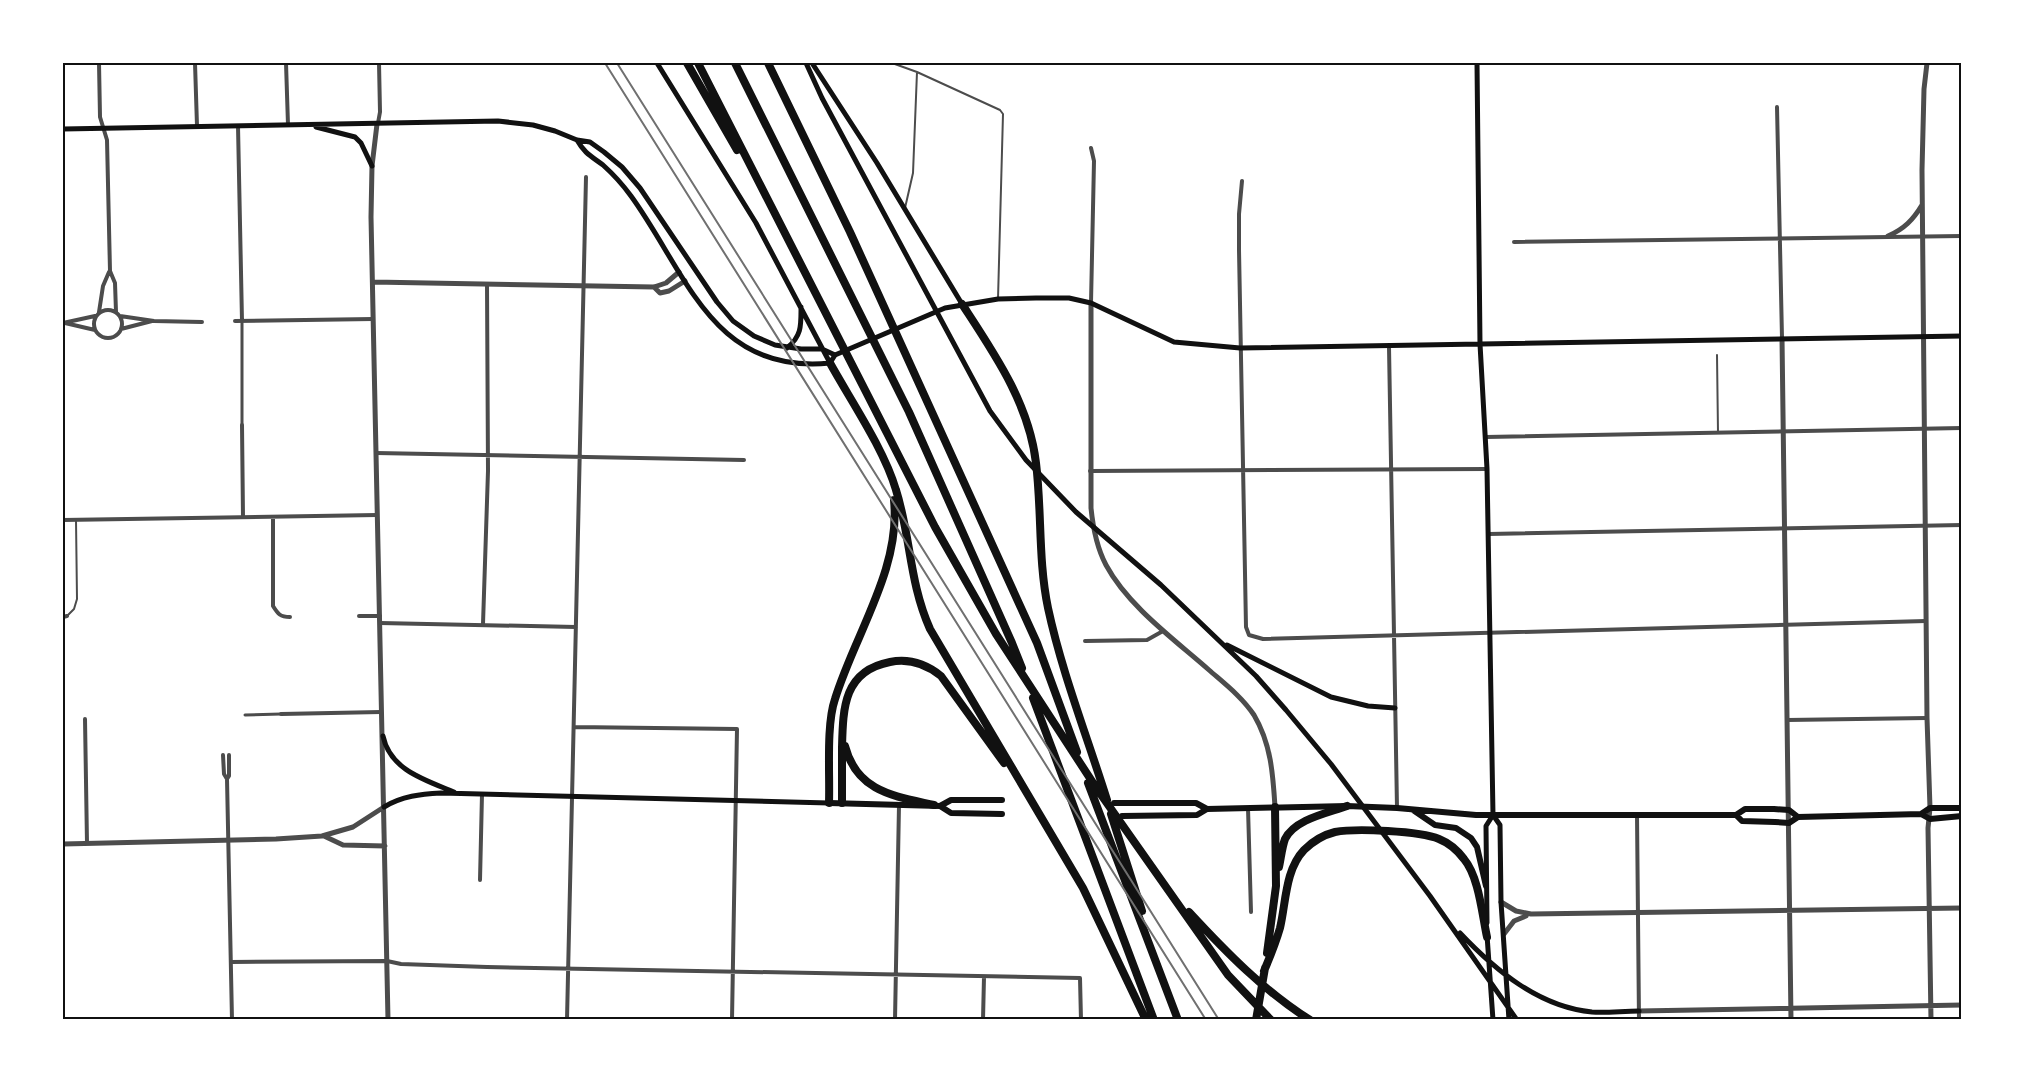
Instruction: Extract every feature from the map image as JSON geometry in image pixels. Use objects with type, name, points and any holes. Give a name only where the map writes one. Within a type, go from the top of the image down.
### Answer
[{"type":"highway","points":[[687,63],[786,234]]},
{"type":"highway","points":[[698,63],[849,359],[967,584],[996,634],[1097,789],[1228,975],[1271,1020]]},
{"type":"highway","points":[[735,63],[909,412],[1012,643],[1154,1020]]},
{"type":"highway","points":[[768,63],[850,232],[1037,643],[1063,718],[1178,1020]]},
{"type":"highway","points":[[958,304],[1004,370],[1023,410],[1034,450],[1042,571],[1054,631],[1167,990]]},
{"type":"highway","points":[[830,363],[888,469],[900,506],[915,589],[930,629],[1083,888],[1146,1020]]},
{"type":"highway","points":[[829,804],[832,709],[885,572],[894,540],[896,511],[888,469]]},
{"type":"highway","points":[[842,804],[842,736],[845,703],[856,681],[873,668],[896,661],[919,663],[941,676],[955,692],[983,736],[1026,792]]},
{"type":"highway","points":[[842,736],[853,767],[868,784],[891,795],[937,805]]},
{"type":"highway","points":[[1256,1020],[1284,842],[1288,834],[1302,823],[1347,806]]},
{"type":"highway","points":[[1275,807],[1276,886]]},
{"type":"highway","points":[[1264,971],[1279,930],[1290,877],[1299,857],[1320,838],[1345,831],[1424,836],[1438,839],[1452,847],[1464,858],[1471,872],[1488,937]]},
{"type":"highway","points":[[1171,894],[1243,969],[1286,1004],[1310,1020]]},
{"type":"main road","points":[[657,63],[751,214],[830,363]]},
{"type":"main road","points":[[806,63],[822,98],[990,411],[1026,460],[1076,512],[1161,585],[1256,676],[1331,764],[1430,896],[1517,1020]]},
{"type":"main road","points":[[812,63],[905,208],[958,304]]},
{"type":"main road","points":[[1477,63],[1480,344],[1489,534],[1493,815],[1486,826],[1486,886],[1493,1020]]},
{"type":"main road","points":[[63,129],[508,121],[544,128],[577,140],[590,142],[622,167],[632,178],[717,302],[733,321],[753,336],[787,348],[822,349],[835,355]]},
{"type":"main road","points":[[312,125],[354,137],[361,144],[372,166]]},
{"type":"main road","points":[[577,140],[584,152],[603,166],[630,195],[705,311],[723,331],[741,344],[765,356],[794,364],[830,363]]},
{"type":"main road","points":[[830,363],[835,355],[926,314],[958,304],[998,299],[1069,298],[1091,303],[1174,342],[1240,348],[1962,336]]},
{"type":"main road","points":[[787,348],[794,343],[800,333],[801,306]]},
{"type":"main road","points":[[1219,641],[1331,697],[1368,706],[1395,708]]},
{"type":"main road","points":[[383,736],[388,753],[408,771],[459,794]]},
{"type":"main road","points":[[384,807],[410,796],[459,794],[899,805],[937,805],[951,800],[1002,800]]},
{"type":"main road","points":[[1114,803],[1196,803],[1207,809]]},
{"type":"main road","points":[[937,805],[951,813],[1002,814]]},
{"type":"main road","points":[[1122,816],[1197,815],[1207,809],[1347,806],[1493,815],[1736,815],[1744,809],[1788,810],[1798,817]]},
{"type":"main road","points":[[1736,815],[1742,821],[1789,823],[1798,817],[1921,814],[1930,808],[1962,808]]},
{"type":"main road","points":[[1413,810],[1435,825],[1456,828],[1471,838],[1478,847],[1486,886]]},
{"type":"main road","points":[[1921,814],[1929,819],[1960,818],[1962,816]]},
{"type":"main road","points":[[1493,815],[1500,825],[1501,902],[1509,1020]]},
{"type":"main road","points":[[1448,921],[1491,963],[1529,990],[1552,1002],[1592,1012],[1638,1011]]},
{"type":"street","points":[[99,63],[100,117],[107,140],[110,271],[115,283],[121,329],[117,335],[103,338],[95,330],[93,323],[98,314],[103,286],[110,271]]},
{"type":"street","points":[[195,63],[197,127]]},
{"type":"street","points":[[286,63],[288,126]]},
{"type":"street","points":[[379,63],[380,112],[372,166],[373,282],[388,1020]]},
{"type":"street","points":[[1927,63],[1923,119],[1923,235],[1931,1020]]},
{"type":"street","points":[[1777,107],[1784,432],[1791,1020]]},
{"type":"street","points":[[238,126],[243,517]]},
{"type":"street","points":[[1091,148],[1094,161],[1090,508],[1098,544],[1111,573],[1135,602],[1236,694],[1254,715],[1267,741],[1270,753],[1275,807]]},
{"type":"street","points":[[567,1020],[586,177]]},
{"type":"street","points":[[1242,181],[1239,214],[1240,348],[1246,627],[1250,635],[1263,639],[1927,621]]},
{"type":"street","points":[[1888,236],[1902,230],[1916,216],[1923,203]]},
{"type":"street","points":[[1514,242],[1962,236]]},
{"type":"street","points":[[373,282],[654,287],[666,283],[679,272]]},
{"type":"street","points":[[654,287],[660,293],[666,292],[685,281]]},
{"type":"street","points":[[483,624],[488,454],[487,284]]},
{"type":"street","points":[[63,322],[108,310],[153,321],[202,322]]},
{"type":"street","points":[[235,321],[374,319]]},
{"type":"street","points":[[121,329],[153,321]]},
{"type":"street","points":[[63,322],[95,330]]},
{"type":"street","points":[[1389,347],[1393,469],[1397,808]]},
{"type":"street","points":[[1486,437],[1962,428]]},
{"type":"street","points":[[376,453],[744,460]]},
{"type":"street","points":[[1090,471],[1487,469]]},
{"type":"street","points":[[63,520],[378,515]]},
{"type":"street","points":[[273,517],[273,606],[278,614],[290,617]]},
{"type":"street","points":[[1489,534],[1962,525]]},
{"type":"street","points":[[358,616],[380,619],[576,627]]},
{"type":"street","points":[[1085,641],[1147,640],[1164,630]]},
{"type":"street","points":[[245,715],[382,712]]},
{"type":"street","points":[[1788,720],[1928,718]]},
{"type":"street","points":[[85,719],[87,843]]},
{"type":"street","points":[[574,727],[737,729],[732,1020]]},
{"type":"street","points":[[226,755],[229,776],[227,779],[232,1020]]},
{"type":"street","points":[[480,880],[482,794]]},
{"type":"street","points":[[895,1020],[899,805]]},
{"type":"street","points":[[63,844],[322,836],[353,827],[384,807]]},
{"type":"street","points":[[1248,808],[1251,912]]},
{"type":"street","points":[[1636,814],[1639,1020]]},
{"type":"street","points":[[322,836],[343,845],[385,846]]},
{"type":"street","points":[[1501,902],[1514,910],[1531,914],[1962,908]]},
{"type":"street","points":[[1504,934],[1514,921],[1531,914]]},
{"type":"street","points":[[231,962],[387,961],[401,964],[568,969],[1080,978],[1081,1020]]},
{"type":"street","points":[[983,1020],[984,977]]},
{"type":"street","points":[[1638,1011],[1962,1005]]},
{"type":"lane","points":[[892,63],[917,72],[999,110],[1003,114],[1005,119],[998,299]]},
{"type":"lane","points":[[905,208],[913,173],[917,72]]},
{"type":"lane","points":[[1717,355],[1718,433]]},
{"type":"lane","points":[[65,617],[74,609],[77,599],[76,520]]},
{"type":"railway","points":[[605,63],[1206,1020]]},
{"type":"railway","points":[[617,63],[1219,1020]]}]
